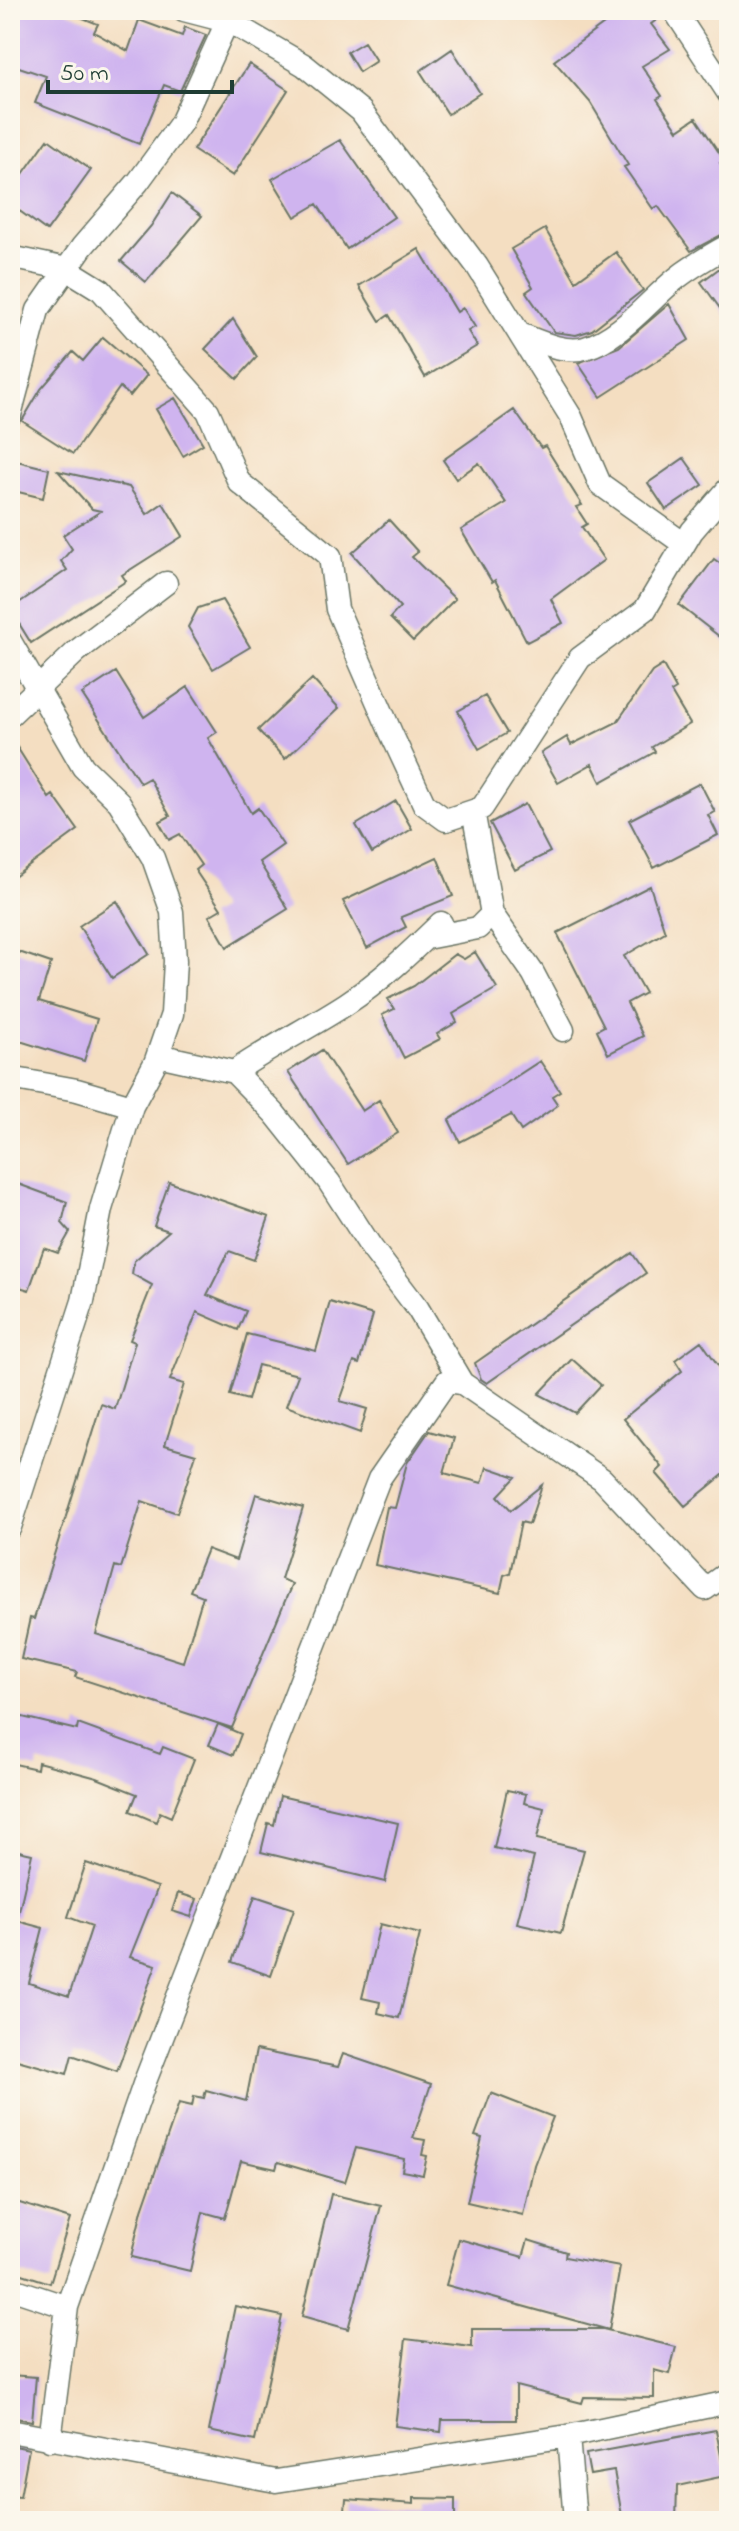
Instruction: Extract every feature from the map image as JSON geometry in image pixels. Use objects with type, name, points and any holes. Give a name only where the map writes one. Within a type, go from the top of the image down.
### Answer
[{"type":"street","points":[[184,10],[232,16],[304,65],[361,111],[477,266],[571,417],[600,484],[684,544]]},
{"type":"street","points":[[674,10],[729,94]]},
{"type":"street","points":[[10,415],[38,310],[181,123],[232,16]]},
{"type":"street","points":[[520,334],[549,345],[583,349],[626,327],[642,306],[681,274],[729,245]]},
{"type":"street","points":[[10,257],[67,269],[101,290],[208,411],[239,482],[330,556],[337,609],[424,804],[446,820],[482,808],[580,658],[645,610],[684,544],[729,488]]},
{"type":"street","points":[[10,715],[37,686],[166,583]]},
{"type":"street","points":[[10,641],[83,767],[119,802],[153,858],[172,912],[172,1014],[158,1055],[132,1106],[101,1209],[83,1301],[10,1527]]},
{"type":"street","points":[[473,811],[492,914],[533,973],[563,1030]]},
{"type":"street","points":[[234,1072],[345,1005],[397,965],[433,931],[478,928],[492,914]]},
{"type":"street","points":[[158,1055],[234,1072],[274,1113],[329,1182],[371,1247],[418,1309],[462,1383],[602,1479],[705,1589],[729,1572]]},
{"type":"street","points":[[10,1078],[77,1090],[132,1106]]},
{"type":"street","points":[[50,2440],[67,2307],[144,2084],[379,1479],[447,1381],[462,1383]]},
{"type":"street","points":[[10,2288],[67,2307]]},
{"type":"street","points":[[10,2431],[276,2481],[568,2436],[729,2402]]},
{"type":"street","points":[[568,2436],[575,2521]]},
{"type":"building","points":[[16,10],[63,10],[98,24],[94,32],[128,51],[139,20],[182,36],[185,27],[206,35],[180,91],[164,85],[139,144],[35,103],[46,76],[10,64],[10,27]]},
{"type":"building","points":[[623,10],[660,10],[662,16],[651,24],[670,49],[642,66],[662,96],[657,99],[678,130],[696,118],[724,160],[720,163],[729,176],[729,231],[691,251],[658,206],[653,209],[624,167],[628,165],[590,102],[554,61]]},
{"type":"building","points":[[364,42],[376,61],[359,72],[347,52]]},
{"type":"building","points":[[452,49],[480,93],[448,114],[420,71]]},
{"type":"building","points":[[249,64],[288,90],[233,176],[193,150]]},
{"type":"building","points":[[48,139],[91,170],[47,231],[10,204],[10,192]]},
{"type":"building","points":[[340,140],[394,217],[347,249],[317,204],[295,217],[272,179]]},
{"type":"building","points":[[172,193],[202,216],[146,282],[121,261],[151,226]]},
{"type":"building","points":[[545,229],[576,281],[616,252],[643,290],[592,330],[576,335],[554,332],[526,292],[533,287],[511,249]]},
{"type":"building","points":[[419,249],[457,312],[463,308],[475,327],[468,331],[477,346],[425,377],[389,315],[380,321],[359,286]]},
{"type":"building","points":[[729,261],[729,321],[701,282]]},
{"type":"building","points":[[669,304],[689,340],[601,397],[578,363],[619,347]]},
{"type":"building","points":[[233,319],[257,357],[237,379],[205,349]]},
{"type":"building","points":[[103,337],[147,375],[130,396],[120,387],[73,454],[22,421],[41,389],[73,352],[83,361]]},
{"type":"building","points":[[175,398],[203,444],[183,456],[156,409]]},
{"type":"building","points":[[514,410],[541,448],[545,446],[582,505],[576,507],[587,524],[582,527],[604,560],[551,599],[563,623],[527,642],[495,580],[492,582],[461,530],[506,503],[479,463],[456,479],[443,460]]},
{"type":"building","points":[[684,458],[703,485],[666,510],[648,483]]},
{"type":"building","points":[[17,461],[49,469],[43,498],[10,490]]},
{"type":"building","points":[[58,471],[129,487],[147,514],[163,503],[183,536],[122,575],[126,581],[31,643],[10,609],[67,570],[61,561],[72,549],[63,535],[101,511],[92,509]]},
{"type":"building","points":[[389,520],[418,552],[412,557],[455,599],[413,641],[390,618],[400,607],[352,553]]},
{"type":"building","points":[[714,559],[729,570],[729,644],[679,605]]},
{"type":"building","points":[[222,600],[250,647],[213,669],[188,627],[198,608]]},
{"type":"building","points":[[663,665],[676,689],[671,692],[690,724],[652,747],[655,752],[601,782],[592,764],[558,783],[541,753],[567,737],[571,745],[617,722],[652,672]]},
{"type":"building","points":[[116,672],[144,717],[188,687],[217,732],[208,738],[251,813],[258,808],[283,845],[259,862],[288,909],[227,947],[209,916],[221,909],[195,870],[201,865],[180,834],[169,840],[159,822],[170,816],[149,778],[140,783],[82,694]]},
{"type":"building","points":[[312,679],[339,708],[285,759],[258,730]]},
{"type":"building","points":[[485,696],[507,733],[479,749],[458,711]]},
{"type":"building","points":[[10,736],[49,798],[53,795],[78,830],[10,880]]},
{"type":"building","points":[[700,783],[715,812],[708,815],[718,835],[654,868],[629,820]]},
{"type":"building","points":[[396,801],[412,829],[372,853],[356,825]]},
{"type":"building","points":[[525,804],[550,852],[515,870],[490,823]]},
{"type":"building","points":[[437,857],[453,896],[401,917],[406,927],[367,948],[343,901]]},
{"type":"building","points":[[650,886],[665,932],[624,956],[645,993],[627,1003],[643,1036],[608,1054],[597,1030],[604,1026],[557,933]]},
{"type":"building","points":[[117,901],[149,954],[112,978],[79,926]]},
{"type":"building","points":[[10,949],[51,963],[39,1001],[97,1019],[84,1061],[10,1038]]},
{"type":"building","points":[[475,952],[497,988],[453,1014],[457,1022],[437,1034],[440,1039],[404,1058],[382,1015],[394,1009],[388,999],[414,986],[455,954],[464,959]]},
{"type":"building","points":[[322,1050],[362,1111],[379,1100],[398,1133],[348,1164],[288,1072]]},
{"type":"building","points":[[540,1061],[560,1091],[552,1096],[558,1105],[521,1131],[511,1115],[460,1142],[449,1120]]},
{"type":"building","points":[[10,1181],[67,1202],[62,1223],[70,1232],[58,1253],[44,1248],[29,1290],[10,1284]]},
{"type":"building","points":[[169,1182],[269,1217],[254,1260],[229,1251],[207,1295],[246,1311],[238,1330],[197,1312],[170,1380],[184,1384],[165,1445],[196,1454],[177,1513],[142,1501],[121,1568],[115,1566],[96,1634],[183,1662],[203,1596],[190,1591],[207,1549],[236,1560],[256,1494],[303,1508],[281,1579],[292,1584],[232,1728],[75,1677],[77,1672],[21,1659],[30,1618],[34,1619],[101,1404],[115,1409],[135,1342],[130,1340],[152,1285],[132,1274],[134,1261],[169,1231],[154,1226]]},
{"type":"building","points":[[632,1253],[646,1273],[487,1383],[481,1379],[475,1363]]},
{"type":"building","points":[[330,1302],[373,1315],[359,1364],[354,1362],[340,1401],[367,1409],[360,1433],[286,1406],[298,1375],[258,1365],[248,1400],[230,1395],[247,1334],[316,1351]]},
{"type":"building","points":[[701,1341],[729,1381],[729,1470],[685,1506],[656,1473],[662,1467],[623,1419],[682,1371],[675,1360]]},
{"type":"building","points":[[572,1359],[601,1385],[575,1413],[539,1394]]},
{"type":"building","points":[[429,1431],[454,1438],[444,1473],[482,1483],[487,1467],[516,1477],[498,1496],[511,1510],[542,1485],[529,1524],[521,1522],[510,1573],[504,1575],[500,1593],[375,1565],[387,1507],[395,1508],[407,1463]]},
{"type":"building","points":[[10,1714],[77,1730],[78,1724],[160,1754],[163,1747],[194,1759],[171,1817],[160,1812],[156,1822],[130,1811],[137,1794],[97,1778],[38,1762],[37,1769],[10,1763]]},
{"type":"building","points":[[218,1724],[241,1734],[233,1755],[209,1745]]},
{"type":"building","points":[[507,1790],[526,1794],[524,1803],[544,1808],[537,1839],[584,1850],[561,1933],[517,1923],[534,1857],[494,1848]]},
{"type":"building","points":[[280,1796],[398,1823],[385,1882],[261,1852],[268,1823],[274,1825]]},
{"type":"building","points":[[10,1849],[32,1854],[18,1916],[10,1915]]},
{"type":"building","points":[[86,1863],[158,1887],[130,1957],[156,1965],[117,2071],[72,2055],[67,2074],[10,2058],[10,1919],[43,1928],[29,1983],[69,1996],[92,1926],[68,1917]]},
{"type":"building","points":[[178,1893],[197,1899],[191,1917],[172,1911]]},
{"type":"building","points":[[255,1896],[294,1909],[271,1976],[232,1962]]},
{"type":"building","points":[[380,1924],[420,1934],[399,2018],[378,2013],[380,2002],[362,1998]]},
{"type":"building","points":[[256,2050],[338,2067],[343,2054],[431,2084],[413,2138],[425,2140],[422,2155],[427,2156],[423,2175],[402,2171],[404,2159],[356,2148],[345,2182],[278,2162],[276,2169],[241,2161],[225,2218],[203,2212],[190,2271],[131,2257],[142,2210],[179,2103],[192,2106],[194,2096],[204,2098],[206,2090],[246,2101]]},
{"type":"building","points":[[491,2093],[553,2117],[534,2165],[523,2215],[467,2202],[482,2138],[475,2136]]},
{"type":"building","points":[[331,2194],[381,2206],[348,2329],[302,2316]]},
{"type":"building","points":[[10,2200],[70,2219],[50,2283],[10,2270]]},
{"type":"building","points":[[459,2239],[523,2257],[528,2240],[566,2252],[565,2257],[620,2267],[609,2330],[446,2285]]},
{"type":"building","points":[[235,2306],[282,2316],[255,2441],[209,2431]]},
{"type":"building","points":[[472,2329],[603,2329],[676,2347],[669,2374],[654,2370],[654,2398],[584,2397],[582,2403],[516,2386],[516,2420],[442,2420],[441,2432],[395,2426],[406,2339],[472,2347]]},
{"type":"building","points":[[10,2375],[36,2377],[32,2421],[10,2417]]},
{"type":"building","points":[[716,2430],[725,2476],[677,2486],[676,2521],[623,2521],[614,2471],[590,2475],[586,2454]]},
{"type":"building","points":[[10,2445],[29,2449],[20,2497],[10,2496]]},
{"type":"building","points":[[414,2498],[455,2499],[455,2521],[344,2521],[346,2499],[414,2504]]}]
